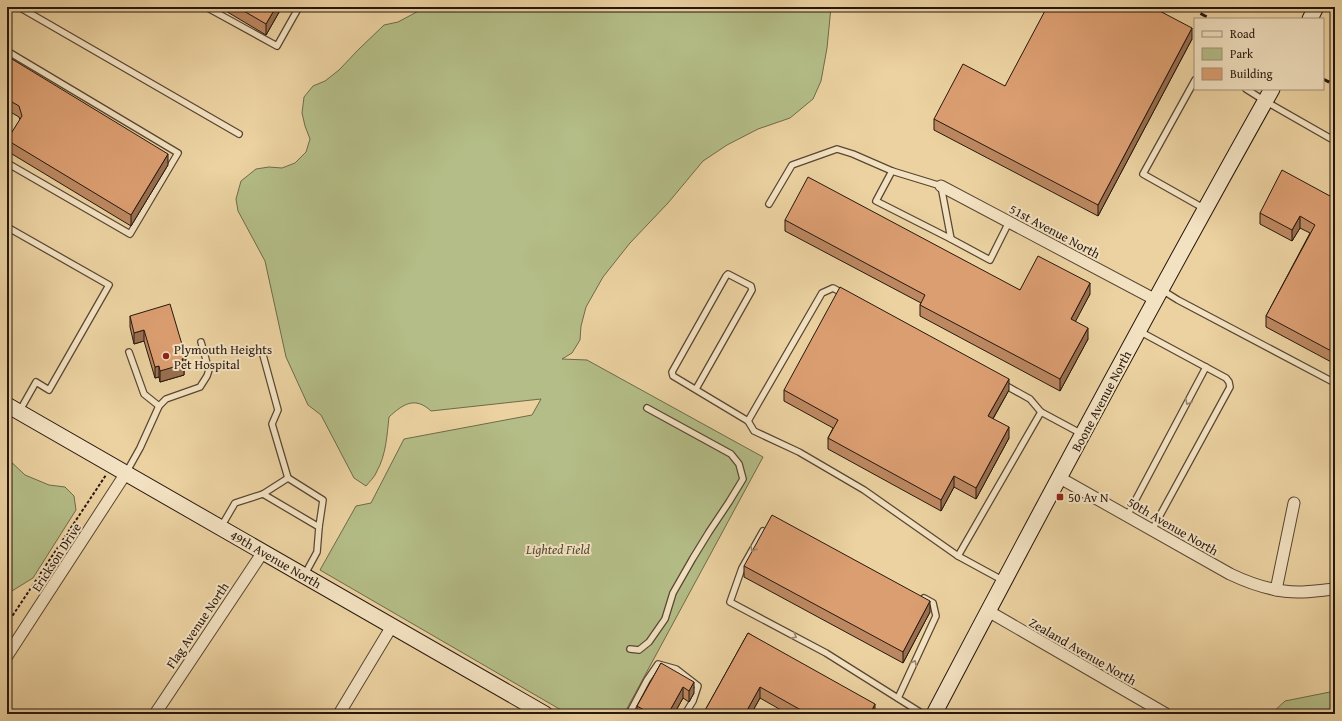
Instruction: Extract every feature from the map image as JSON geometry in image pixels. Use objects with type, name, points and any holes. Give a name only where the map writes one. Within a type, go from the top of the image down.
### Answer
[{"type":"street","points":[[1310,18],[1316,7]]},
{"type":"street","name":"Boone Avenue North","points":[[934,714],[1158,295],[1268,95]]},
{"type":"street","name":"51st Avenue North","points":[[941,186],[1009,222],[1158,295]]},
{"type":"street","name":"49th Avenue North","points":[[13,409],[545,714]]},
{"type":"street","name":"Erickson Drive","points":[[7,656],[126,473]]},
{"type":"street","name":"50th Avenue North","points":[[1060,478],[1230,574],[1251,584],[1276,590],[1298,592],[1335,589]]},
{"type":"street","points":[[1276,590],[1294,503]]},
{"type":"street","name":"Flag Avenue North","points":[[155,714],[263,552]]},
{"type":"street","name":"Zealand Avenue North","points":[[988,611],[1166,714]]},
{"type":"street","points":[[339,714],[392,626]]},
{"type":"lane","points":[[19,7],[239,134]]},
{"type":"lane","points":[[206,7],[277,46],[299,7]]},
{"type":"lane","points":[[7,52],[178,154],[130,234],[7,163]]},
{"type":"lane","points":[[1194,82],[1143,174],[1205,209]]},
{"type":"lane","points":[[1250,90],[1268,95],[1335,141]]},
{"type":"lane","points":[[769,204],[792,165],[837,149],[853,154],[892,171],[941,186],[951,240]]},
{"type":"lane","points":[[892,171],[876,201],[990,260],[1009,222]]},
{"type":"lane","points":[[7,227],[109,284],[49,390],[36,382],[13,409]]},
{"type":"lane","points":[[696,389],[752,290],[751,286],[728,274],[672,372],[673,376],[748,420],[754,431],[799,452],[864,490],[958,556],[1004,581]]},
{"type":"lane","points":[[748,420],[822,293],[834,288],[847,296]]},
{"type":"lane","points":[[1158,295],[1178,300],[1335,383]]},
{"type":"lane","points":[[1139,331],[1226,378],[1230,387],[1152,530]]},
{"type":"lane","points":[[126,473],[140,448],[159,406],[166,399],[200,387],[207,376],[209,370],[201,342]]},
{"type":"lane","points":[[128,352],[144,394],[159,406]]},
{"type":"lane","points":[[263,355],[278,410],[272,424],[288,478],[323,500],[317,552],[304,575]]},
{"type":"lane","points":[[1127,516],[1206,367]]},
{"type":"lane","points":[[996,380],[1030,399],[1041,412],[1083,435]]},
{"type":"lane","points":[[630,649],[639,650],[650,642],[665,619],[673,593],[708,532],[743,479],[738,464],[731,454],[647,408]]},
{"type":"lane","points":[[958,556],[1041,412]]},
{"type":"lane","points":[[221,528],[235,503],[264,494],[288,478]]},
{"type":"lane","points":[[264,494],[319,527]]},
{"type":"lane","points":[[766,526],[742,568],[730,602],[826,654],[923,714]]},
{"type":"lane","points":[[898,698],[936,616],[933,603],[920,596]]},
{"type":"lane","points":[[629,714],[647,680],[658,664],[676,669],[698,686],[694,701],[685,714]]},
{"type":"path","points":[[7,624],[106,475]]},
{"type":"green space","name":"Lighted Field","points":[[426,7],[831,7],[827,48],[821,81],[813,99],[790,118],[758,129],[727,145],[703,161],[668,203],[630,243],[603,277],[586,307],[581,326],[580,340],[572,353],[562,359],[587,360],[763,457],[624,714],[568,714],[320,570],[356,506],[371,503],[404,439],[532,415],[541,399],[431,411],[420,404],[414,403],[404,405],[389,417],[386,445],[380,465],[375,475],[366,486],[354,478],[321,415],[308,405],[286,357],[265,261],[238,211],[236,199],[241,181],[256,169],[269,167],[282,168],[295,163],[306,152],[310,139],[302,113],[304,97],[313,86],[325,81],[339,70],[384,25],[398,22]]},
{"type":"green space","points":[[7,458],[25,475],[49,485],[65,487],[74,496],[76,510],[33,578],[7,594]]},
{"type":"green space","points":[[1335,691],[1335,714],[1271,714],[1285,701]]},
{"type":"building","points":[[237,7],[276,7],[266,24]]},
{"type":"building","points":[[1047,7],[1152,7],[1192,28],[1098,205],[934,119],[963,64],[1005,86]]},
{"type":"building","points":[[7,56],[168,154],[131,215],[7,140],[22,116],[19,106],[7,99]]},
{"type":"building","points":[[1282,170],[1330,196],[1335,187],[1335,353],[1266,316],[1315,225],[1300,216],[1292,230],[1260,213]]},
{"type":"building","points":[[808,177],[1020,290],[1038,256],[1090,283],[1071,319],[1088,328],[1060,379],[920,305],[925,295],[785,220]]},
{"type":"building","points":[[840,287],[1009,379],[988,416],[1009,427],[976,488],[954,476],[941,500],[828,438],[838,420],[784,390]]},
{"type":"building","name":"Plymouth Heights Pet Hospital","points":[[170,304],[186,358],[182,359],[184,364],[160,371],[159,366],[155,367],[144,330],[134,333],[130,316]]},
{"type":"building","points":[[772,515],[930,601],[903,652],[744,566]]},
{"type":"building","points":[[748,633],[875,704],[870,714],[808,714],[760,687],[745,714],[703,714]]},
{"type":"building","points":[[661,663],[694,682],[689,691],[683,687],[668,714],[651,714],[637,706]]},
{"type":"railway","points":[[1188,7],[1209,18]]},
{"type":"railway","points":[[1324,80],[1335,85]]},
{"type":"place","name":"Plymouth Heights Pet Hospital","points":[[166,356]]},
{"type":"place","name":"50 Av N","points":[[1060,497]]}]
